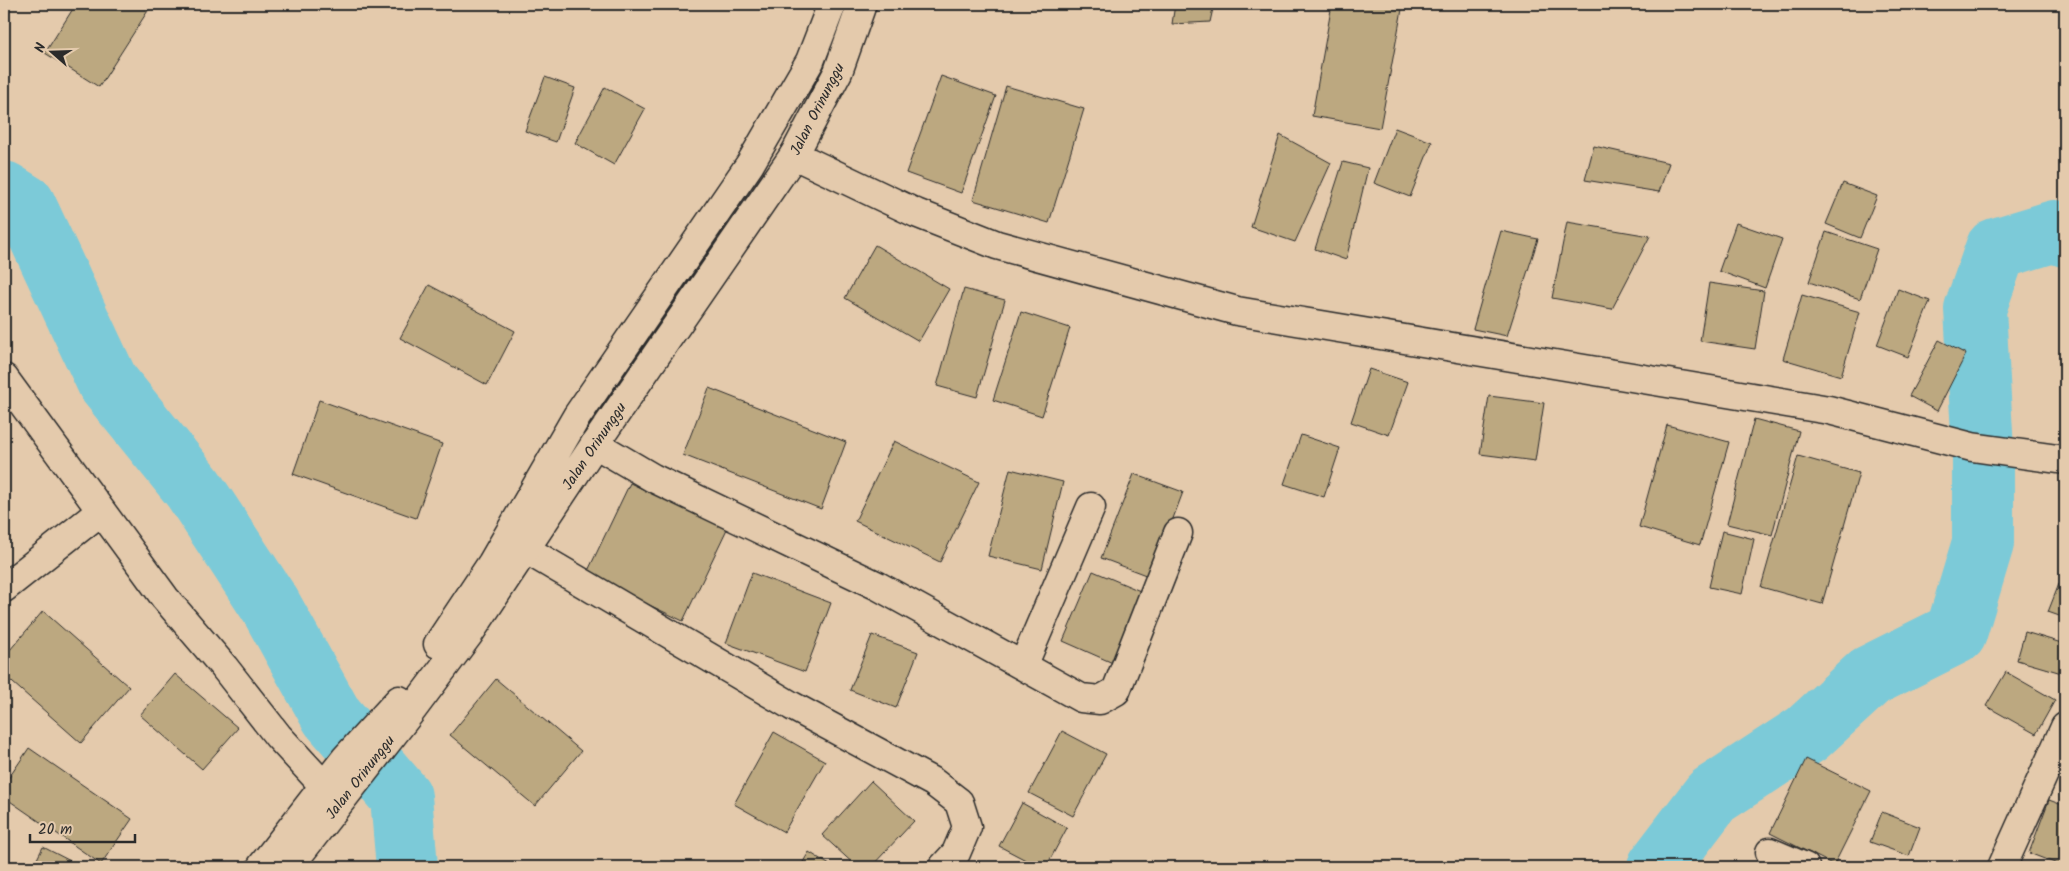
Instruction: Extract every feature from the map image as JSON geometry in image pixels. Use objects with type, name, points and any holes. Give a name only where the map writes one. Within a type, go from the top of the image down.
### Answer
[{"type":"street","name":"Jalan Orinunggu","points":[[404,707],[492,562],[577,416],[750,164],[810,61],[832,4]]},
{"type":"street","name":"Jalan Orinunggu","points":[[290,867],[350,770],[469,634],[595,444],[794,155],[838,72],[862,4]]},
{"type":"street","points":[[794,155],[916,213],[997,245],[1237,311],[1819,408],[1972,447],[2065,460]]},
{"type":"street","points":[[4,378],[165,598],[224,667],[278,736],[324,786]]},
{"type":"street","points":[[595,444],[653,478],[878,586],[1081,698],[1100,700],[1116,691],[1178,532]]},
{"type":"street","points":[[1023,666],[1091,507]]},
{"type":"street","points":[[4,588],[101,511]]},
{"type":"street","points":[[525,548],[792,706],[933,782],[959,802],[967,827],[956,853],[943,867]]},
{"type":"street","points":[[2002,867],[2065,727]]},
{"type":"street","name":"Jalan Orinunggu","points":[[261,867],[324,786],[350,770]]},
{"type":"street","points":[[1770,852],[1805,867]]},
{"type":"building","points":[[76,4],[140,4],[149,9],[99,87],[45,53]]},
{"type":"building","points":[[1175,4],[1214,4],[1210,22],[1172,24]]},
{"type":"building","points":[[1332,4],[1403,4],[1380,128],[1312,116]]},
{"type":"building","points":[[941,76],[996,96],[961,193],[906,173]]},
{"type":"building","points":[[545,77],[575,88],[556,142],[525,131]]},
{"type":"building","points":[[1006,86],[1084,109],[1049,223],[973,200]]},
{"type":"building","points":[[605,87],[645,109],[614,165],[575,143]]},
{"type":"building","points":[[1395,128],[1432,142],[1410,197],[1374,183]]},
{"type":"building","points":[[1280,135],[1331,163],[1295,242],[1251,227]]},
{"type":"building","points":[[1594,146],[1669,163],[1659,192],[1585,180]]},
{"type":"building","points":[[1343,162],[1368,168],[1346,260],[1315,249]]},
{"type":"building","points":[[1843,183],[1877,196],[1860,238],[1826,224]]},
{"type":"building","points":[[1567,222],[1650,236],[1612,309],[1552,298]]},
{"type":"building","points":[[1736,223],[1782,239],[1765,288],[1719,271]]},
{"type":"building","points":[[1501,231],[1538,239],[1507,336],[1473,329]]},
{"type":"building","points":[[1826,232],[1877,249],[1860,299],[1809,282]]},
{"type":"building","points":[[875,245],[949,289],[919,341],[845,298]]},
{"type":"building","points":[[1709,283],[1764,291],[1755,349],[1700,341]]},
{"type":"building","points":[[429,285],[515,331],[487,385],[400,338]]},
{"type":"building","points":[[964,289],[1005,300],[977,397],[937,386]]},
{"type":"building","points":[[1898,289],[1930,301],[1908,357],[1877,345]]},
{"type":"building","points":[[1802,295],[1860,312],[1841,376],[1783,359]]},
{"type":"building","points":[[1021,312],[1070,328],[1042,416],[993,400]]},
{"type":"building","points":[[1939,340],[1966,354],[1937,411],[1909,396]]},
{"type":"building","points":[[1369,369],[1408,382],[1389,435],[1351,422]]},
{"type":"building","points":[[709,388],[846,442],[821,509],[683,455]]},
{"type":"building","points":[[1489,396],[1544,403],[1535,461],[1480,454]]},
{"type":"building","points":[[319,400],[442,444],[416,518],[293,474]]},
{"type":"building","points":[[1754,419],[1799,431],[1772,535],[1727,524]]},
{"type":"building","points":[[1667,425],[1729,442],[1700,545],[1639,527]]},
{"type":"building","points":[[1301,435],[1340,448],[1324,497],[1284,484]]},
{"type":"building","points":[[894,441],[979,482],[940,562],[855,521]]},
{"type":"building","points":[[1798,456],[1859,473],[1822,604],[1761,587]]},
{"type":"building","points":[[1010,469],[1063,482],[1042,569],[988,556]]},
{"type":"building","points":[[1134,474],[1183,492],[1151,577],[1101,558]]},
{"type":"building","points":[[630,483],[727,529],[683,621],[586,575]]},
{"type":"building","points":[[1722,531],[1754,539],[1742,594],[1709,587]]},
{"type":"building","points":[[1093,571],[1145,593],[1115,664],[1063,641]]},
{"type":"building","points":[[752,573],[831,603],[805,672],[726,643]]},
{"type":"building","points":[[2059,584],[2065,587],[2065,618],[2048,612]]},
{"type":"building","points":[[43,611],[129,687],[81,743],[4,675],[4,657]]},
{"type":"building","points":[[2025,632],[2065,644],[2065,674],[2017,660]]},
{"type":"building","points":[[872,635],[918,652],[896,708],[850,690]]},
{"type":"building","points":[[2006,672],[2055,700],[2036,734],[1986,706]]},
{"type":"building","points":[[175,674],[238,728],[202,769],[140,715]]},
{"type":"building","points":[[496,679],[581,751],[535,806],[450,735]]},
{"type":"building","points":[[1062,731],[1106,754],[1073,816],[1029,793]]},
{"type":"building","points":[[774,732],[825,761],[784,832],[734,804]]},
{"type":"building","points":[[29,748],[132,819],[101,864],[4,797],[4,785]]},
{"type":"building","points":[[1806,759],[1871,791],[1834,865],[1770,833]]},
{"type":"building","points":[[871,781],[914,821],[871,867],[857,867],[822,835]]},
{"type":"building","points":[[2049,800],[2065,806],[2065,867],[2029,853]]},
{"type":"building","points":[[1022,803],[1067,828],[1046,867],[1039,867],[999,846]]},
{"type":"building","points":[[1882,812],[1920,827],[1909,856],[1870,842]]},
{"type":"building","points":[[43,847],[82,867],[33,867]]},
{"type":"building","points":[[809,852],[833,867],[800,867]]},
{"type":"waterway","points":[[4,192],[25,205],[108,383],[193,488],[270,605],[331,715],[401,797],[407,867]]},
{"type":"waterway","points":[[1658,867],[1712,796],[1807,734],[1870,676],[1956,633],[1983,543],[1983,451],[1975,309],[1996,249],[2055,231],[2065,236]]}]
